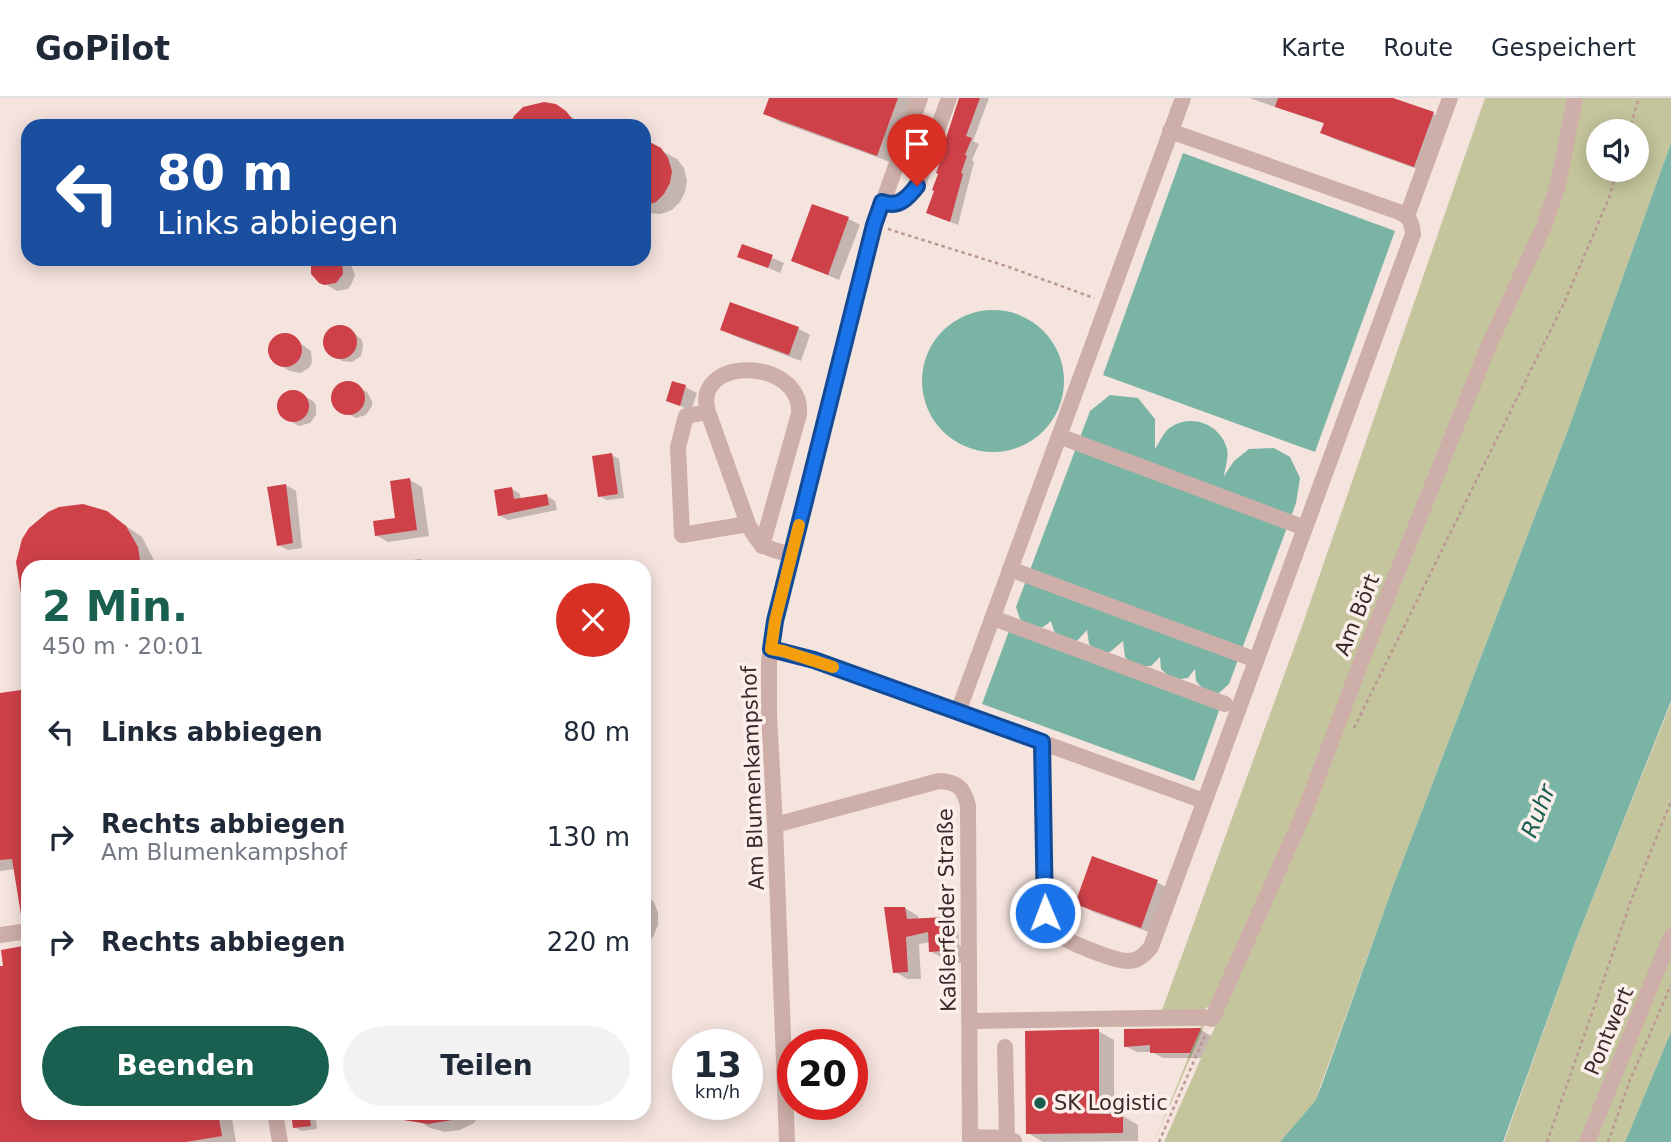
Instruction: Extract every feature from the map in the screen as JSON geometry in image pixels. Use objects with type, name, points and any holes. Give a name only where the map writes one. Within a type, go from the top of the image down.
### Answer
[{"type":"street","name":"Am Blumenkampshof","points":[[787,1142],[769,715],[771,649],[874,225],[920,98]]},
{"type":"street","points":[[882,202],[892,205],[900,202],[917,186],[949,98]]},
{"type":"street","points":[[958,712],[1182,98]]},
{"type":"street","points":[[1407,216],[1450,98]]},
{"type":"street","name":"Am Bört","points":[[1212,1019],[1306,808],[1363,657],[1489,345],[1544,226],[1558,186],[1575,98]]},
{"type":"street","points":[[1042,742],[1045,913],[1060,935],[1120,960],[1137,960],[1145,955],[1150,947],[1413,234],[1412,224],[1407,216],[1170,131]]},
{"type":"street","points":[[762,546],[800,405],[795,391],[772,374],[733,371],[711,383],[705,400],[708,412],[748,524],[757,541],[762,546],[792,555]]},
{"type":"street","points":[[708,412],[686,416],[678,447],[682,535],[748,524]]},
{"type":"street","points":[[1059,436],[1305,528]]},
{"type":"street","points":[[1010,569],[1256,660]]},
{"type":"street","points":[[993,618],[1225,704]]},
{"type":"street","points":[[771,649],[814,660],[1204,801]]},
{"type":"street","name":"Kaßlerfelder Straße","points":[[775,825],[939,781],[959,785],[965,792],[968,806],[970,1140]]},
{"type":"street","points":[[0,935],[21,933]]},
{"type":"street","name":"Pontwert","points":[[1587,1142],[1671,936]]},
{"type":"street","points":[[970,1021],[1212,1019]]},
{"type":"street","points":[[970,1140],[1012,1140],[1005,1047]]},
{"type":"street","points":[[276,1120],[280,1142]]},
{"type":"path","points":[[1633,119],[1639,98]]},
{"type":"path","points":[[1351,732],[1564,303],[1613,182]]},
{"type":"path","points":[[874,225],[1006,266],[1108,302]]},
{"type":"path","points":[[1547,1142],[1632,898],[1671,801]]},
{"type":"path","points":[[1608,1142],[1630,1080],[1671,985]]},
{"type":"path","points":[[1158,1142],[1212,1019]]},
{"type":"green space","points":[[1485,98],[1571,98],[1553,183],[1300,808],[1211,1005],[1203,1010],[1161,1013],[1302,626]]},
{"type":"green space","points":[[1581,98],[1671,98],[1671,143],[1568,430],[1392,889],[1315,1101],[1280,1142],[1164,1142],[1218,1020],[1494,348]]},
{"type":"green space","points":[[1671,703],[1671,1032],[1625,1142],[1504,1142],[1576,940]]},
{"type":"green space","points":[[1205,1024],[1154,1142],[1201,1026],[989,1028]]},
{"type":"water","name":"Ruhr","points":[[1671,143],[1671,701],[1576,940],[1503,1142],[1280,1142],[1315,1101],[1321,1087],[1392,889],[1568,430]]},
{"type":"water","points":[[1183,153],[1395,231],[1315,452],[1103,375]]},
{"type":"water","points":[[993,310],[1020,315],[1043,331],[1059,354],[1064,381],[1059,408],[1043,431],[1020,447],[993,452],[966,447],[943,431],[927,408],[922,381],[927,354],[943,331],[966,315]]},
{"type":"water","points":[[1110,395],[1138,398],[1155,419],[1155,449],[1171,427],[1196,421],[1219,433],[1224,441],[1228,455],[1224,476],[1234,461],[1249,449],[1274,448],[1290,457],[1300,478],[1296,503],[1229,684],[1219,693],[1206,692],[1196,681],[1195,669],[1188,678],[1173,680],[1161,669],[1160,657],[1151,666],[1135,667],[1125,657],[1123,641],[1110,652],[1099,653],[1089,644],[1087,630],[1077,641],[1065,641],[1054,631],[1051,621],[1043,627],[1030,628],[1020,619],[1016,607],[1090,411]]},
{"type":"water","points":[[1009,631],[1220,708],[1194,781],[982,704]]},
{"type":"water","points":[[1671,1032],[1671,1142],[1625,1142]]},
{"type":"building","points":[[769,98],[898,98],[877,156],[763,114]]},
{"type":"building","points":[[959,98],[980,98],[966,136],[972,138],[965,155],[963,174],[950,222],[926,213]]},
{"type":"building","points":[[1278,98],[1393,98],[1434,112],[1414,167],[1320,133],[1324,123],[1275,107]]},
{"type":"building","points":[[544,102],[556,104],[572,119],[512,119],[523,107]]},
{"type":"building","points":[[651,143],[661,148],[672,171],[670,183],[656,202],[651,204]]},
{"type":"building","points":[[812,204],[849,217],[828,275],[791,261]]},
{"type":"building","points":[[742,244],[773,255],[768,268],[737,257]]},
{"type":"building","points":[[311,266],[342,266],[343,274],[336,283],[324,285],[311,274]]},
{"type":"building","points":[[730,302],[799,327],[789,355],[720,330]]},
{"type":"building","points":[[340,325],[352,330],[357,342],[352,354],[340,359],[328,354],[323,342],[328,330]]},
{"type":"building","points":[[285,333],[297,338],[302,350],[297,362],[285,367],[273,362],[268,350],[273,338]]},
{"type":"building","points":[[348,381],[360,386],[365,398],[360,410],[348,415],[336,410],[331,398],[336,386]]},
{"type":"building","points":[[672,381],[686,385],[680,406],[666,401]]},
{"type":"building","points":[[293,390],[305,394],[309,406],[305,418],[293,422],[281,418],[277,406],[281,394]]},
{"type":"building","points":[[612,453],[618,494],[598,497],[592,456]]},
{"type":"building","points":[[410,478],[417,530],[375,536],[373,521],[395,518],[390,481]]},
{"type":"building","points":[[286,484],[293,543],[277,546],[267,487]]},
{"type":"building","points":[[512,487],[514,499],[547,494],[549,505],[498,516],[494,490]]},
{"type":"building","points":[[83,504],[107,511],[126,526],[138,547],[140,560],[21,560],[21,593],[16,562],[22,539],[29,528],[48,512],[59,507]]},
{"type":"building","points":[[21,690],[21,915],[12,859],[0,860],[0,693]]},
{"type":"building","points":[[1092,856],[1158,880],[1141,928],[1075,904]]},
{"type":"building","points":[[884,907],[905,907],[907,919],[945,917],[946,941],[955,940],[955,955],[942,956],[942,951],[929,952],[928,932],[906,937],[908,972],[893,973]]},
{"type":"building","points":[[21,946],[21,1120],[219,1120],[222,1136],[186,1142],[0,1142],[1,950]]},
{"type":"building","points":[[1201,1028],[1190,1053],[1150,1053],[1150,1045],[1124,1047],[1124,1029]]},
{"type":"building","points":[[1099,1029],[1099,1114],[1123,1114],[1123,1133],[1026,1134],[1025,1031]]},
{"type":"building","points":[[292,1120],[310,1120],[311,1126],[293,1128]]},
{"type":"building","points":[[403,1120],[452,1120],[428,1124]]},
{"type":"slow traffic","points":[[799,525],[775,621],[771,649],[833,667]]},
{"type":"place","name":"SK Logistic","points":[[1040,1103]]},
{"type":"route","points":[[917,186],[900,202],[892,205],[882,202],[874,225],[775,621],[771,649],[814,660],[1042,742],[1045,913]]}]
